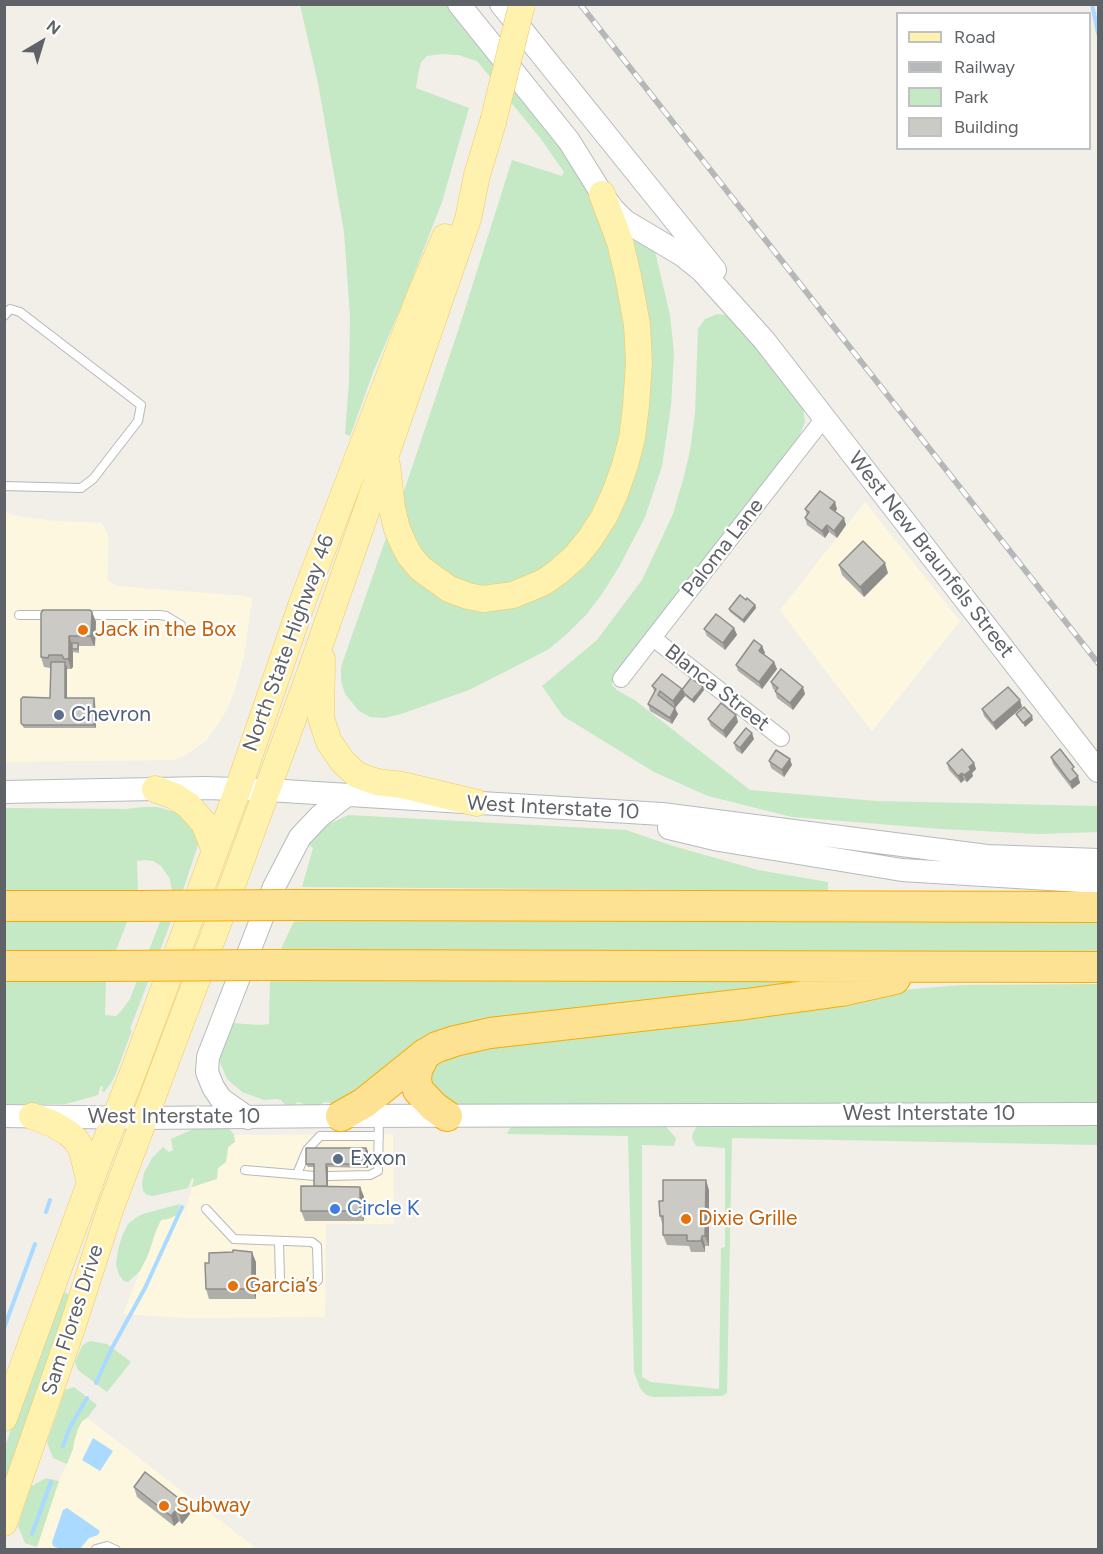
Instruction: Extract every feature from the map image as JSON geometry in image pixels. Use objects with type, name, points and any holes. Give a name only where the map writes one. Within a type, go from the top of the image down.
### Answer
[{"type":"highway","points":[[4,906],[1098,907]]},
{"type":"highway","points":[[4,966],[1098,967]]},
{"type":"highway","points":[[334,1122],[364,1103],[425,1054],[455,1041],[490,1034],[841,991],[953,967]]},
{"type":"highway","points":[[425,1054],[417,1070],[418,1090],[434,1107],[447,1116]]},
{"type":"main road","name":"North State Highway 46","points":[[145,1118],[322,641],[468,219],[477,175],[493,122],[522,4]]},
{"type":"main road","name":"North State Highway 46","points":[[116,1118],[238,789],[302,603],[417,304],[448,231],[477,175]]},
{"type":"main road","points":[[386,456],[392,508],[404,545],[420,568],[449,590],[483,599],[513,595],[544,582],[575,557],[589,540],[612,501],[632,438],[636,406],[639,362],[637,325],[620,242],[602,194]]},
{"type":"main road","points":[[322,641],[321,718],[330,742],[343,762],[357,776],[477,803]]},
{"type":"main road","points":[[155,789],[174,796],[188,805],[204,823],[215,851]]},
{"type":"main road","points":[[32,1116],[53,1124],[76,1140],[82,1150],[90,1184]]},
{"type":"main road","name":"Sam Flores Drive","points":[[4,1418],[116,1118]]},
{"type":"main road","name":"Sam Flores Drive","points":[[4,1523],[69,1337],[110,1210],[145,1118]]},
{"type":"street","name":"West New Braunfels Street","points":[[459,4],[569,141],[613,209],[625,221],[682,255],[702,271],[764,340],[1098,771]]},
{"type":"street","name":"West New Braunfels Street","points":[[501,4],[703,254],[738,300],[764,340]]},
{"type":"street","name":"Paloma Lane","points":[[621,679],[825,417]]},
{"type":"street","name":"Blanca Street","points":[[653,638],[781,738]]},
{"type":"street","name":"West Interstate 10","points":[[4,792],[238,789],[662,814],[987,856],[1098,861]]},
{"type":"street","points":[[248,1118],[221,1099],[213,1087],[207,1072],[208,1058],[274,887],[300,837],[320,816],[347,795]]},
{"type":"street","points":[[594,811],[719,840],[902,870],[1098,882]]},
{"type":"street","name":"West Interstate 10","points":[[4,1116],[248,1118],[379,1126],[447,1116],[1098,1114]]},
{"type":"lane","points":[[4,316],[10,309],[20,312],[141,405],[138,421],[93,479],[81,488],[4,486]]},
{"type":"lane","points":[[19,615],[54,615]]},
{"type":"lane","points":[[78,615],[160,615],[181,625]]},
{"type":"lane","points":[[297,1174],[307,1149],[334,1122]]},
{"type":"lane","points":[[328,1176],[370,1175],[378,1170],[379,1126]]},
{"type":"lane","points":[[245,1170],[315,1176]]},
{"type":"lane","points":[[206,1209],[234,1239],[312,1242],[317,1246],[318,1280],[314,1284],[283,1285],[280,1280],[279,1241]]},
{"type":"lane","points":[[94,1549],[107,1546],[116,1550]]},
{"type":"lane","points":[[94,1549],[102,1550]]},
{"type":"shaded area","points":[[865,502],[960,621],[872,731],[780,610]]},
{"type":"shaded area","points":[[4,512],[55,521],[101,523],[106,529],[109,541],[107,579],[117,586],[252,598],[244,657],[235,689],[227,710],[207,740],[175,760],[5,762]]},
{"type":"shaded area","points":[[393,1134],[394,1224],[326,1224],[325,1317],[186,1318],[123,1314],[161,1220],[181,1215],[186,1208],[192,1187],[217,1179],[218,1168],[228,1156],[228,1148],[235,1142],[234,1135]]},
{"type":"shaded area","points":[[87,1418],[257,1549],[36,1550],[59,1481],[73,1449],[77,1429]]},
{"type":"green space","points":[[300,5],[448,5],[580,172],[608,230],[630,351],[622,445],[592,525],[532,580],[488,589],[466,585],[423,557],[410,536],[402,497],[512,160],[562,176],[564,172],[541,139],[477,61],[458,55],[442,54],[427,56],[421,62],[416,88],[469,108],[442,202],[374,370],[350,436],[345,434],[350,316],[344,232],[318,83]]},
{"type":"green space","points":[[637,239],[654,247],[670,315],[674,353],[671,406],[662,466],[645,517],[619,567],[586,615],[549,649],[469,690],[401,714],[384,718],[370,717],[359,711],[345,694],[341,681],[341,667],[387,535],[400,552],[509,605],[621,506],[632,242]]},
{"type":"green space","points":[[717,314],[728,315],[737,320],[803,408],[805,422],[798,439],[611,684],[750,790],[876,801],[1098,806],[1098,832],[1040,834],[792,817],[708,796],[654,772],[563,716],[542,686],[597,640],[642,580],[673,514],[690,451],[695,413],[698,329],[705,319]]},
{"type":"green space","points":[[157,807],[185,816],[196,833],[198,845],[115,1076],[105,1091],[102,1092],[103,1086],[100,1087],[98,1095],[66,1104],[5,1104],[5,979],[106,979],[105,1015],[116,1016],[130,999],[172,891],[170,879],[161,866],[153,861],[145,860],[137,861],[138,891],[5,891],[5,808],[126,809]]},
{"type":"green space","points":[[348,815],[626,830],[758,870],[828,882],[828,891],[302,887],[313,848],[306,843],[325,826]]},
{"type":"green space","points":[[5,916],[129,917],[115,953],[5,954]]},
{"type":"green space","points":[[1098,916],[1098,955],[279,953],[296,917]]},
{"type":"green space","points":[[792,979],[795,990],[408,1058],[335,1104],[326,1102],[313,1107],[298,1102],[294,1105],[285,1105],[281,1100],[264,1100],[242,1092],[227,1079],[218,1057],[231,1023],[269,1024],[270,980]]},
{"type":"green space","points":[[1098,984],[1098,1103],[451,1106],[432,1094],[427,1068],[442,1054],[878,992],[961,985]]},
{"type":"green space","points":[[661,1121],[676,1138],[674,1146],[642,1145],[642,1377],[651,1382],[719,1389],[721,1248],[725,1247],[725,1148],[696,1146],[692,1138],[697,1126],[1098,1123],[1098,1145],[732,1138],[727,1393],[722,1396],[654,1397],[646,1395],[640,1388],[634,1372],[628,1136],[507,1134],[512,1125]]},
{"type":"green space","points":[[221,1125],[229,1128],[234,1135],[235,1142],[228,1147],[226,1162],[218,1168],[217,1179],[192,1187],[194,1179],[192,1178],[188,1188],[153,1196],[143,1191],[144,1173],[152,1158],[163,1147],[169,1152],[173,1150],[171,1139],[198,1127]]},
{"type":"green space","points":[[180,1204],[177,1215],[161,1220],[140,1271],[128,1282],[124,1281],[119,1275],[116,1264],[122,1236],[128,1224],[143,1214]]},
{"type":"green space","points":[[62,1291],[70,1295],[5,1493],[5,1446]]},
{"type":"green space","points":[[90,1341],[107,1344],[131,1362],[107,1392],[78,1370],[75,1362],[82,1346]]},
{"type":"green space","points":[[74,1387],[97,1405],[82,1421],[67,1464],[53,1458],[47,1442],[65,1390]]},
{"type":"green space","points":[[46,1478],[59,1481],[37,1547],[25,1543],[18,1526],[30,1487]]},
{"type":"water","points":[[93,1438],[113,1451],[100,1471],[82,1460]]},
{"type":"water","points":[[67,1508],[100,1531],[98,1535],[89,1538],[80,1549],[60,1549],[53,1546],[52,1542],[63,1510]]},
{"type":"building","points":[[820,491],[835,502],[830,508],[844,518],[834,531],[827,525],[822,531],[805,518],[809,512],[805,509]]},
{"type":"building","points":[[863,541],[885,563],[860,587],[839,565]]},
{"type":"building","points":[[740,595],[755,605],[743,620],[729,609]]},
{"type":"building","points":[[43,610],[90,610],[92,612],[91,635],[69,636],[68,659],[64,659],[62,655],[41,657],[41,613]]},
{"type":"building","points":[[716,614],[734,628],[723,643],[704,629]]},
{"type":"building","points":[[754,640],[762,646],[759,651],[774,662],[759,682],[736,665]]},
{"type":"building","points":[[72,643],[78,643],[78,649],[72,649]]},
{"type":"building","name":"Chevron","points":[[51,662],[65,662],[65,698],[94,698],[94,725],[23,725],[21,723],[21,699],[23,697],[50,698]]},
{"type":"building","points":[[781,669],[803,687],[790,703],[775,691],[778,688],[771,682]]},
{"type":"building","points":[[662,674],[682,689],[673,701],[660,691],[658,695],[675,708],[670,718],[648,704],[656,689],[652,686]]},
{"type":"building","points":[[691,678],[703,687],[692,700],[682,689]]},
{"type":"building","points":[[1008,687],[1020,700],[993,723],[982,709]]},
{"type":"building","points":[[721,703],[736,715],[723,731],[708,719]]},
{"type":"building","points":[[1024,707],[1032,716],[1023,723],[1016,714]]},
{"type":"building","points":[[746,728],[752,733],[740,748],[734,743]]},
{"type":"building","points":[[962,749],[974,763],[969,767],[971,770],[958,776],[947,763]]},
{"type":"building","points":[[1060,749],[1078,776],[1070,782],[1051,757]]},
{"type":"building","points":[[776,750],[790,759],[782,770],[769,761]]},
{"type":"building","name":"Exxon","points":[[306,1148],[366,1148],[366,1164],[326,1164],[327,1186],[314,1186],[314,1164],[306,1164]]},
{"type":"building","name":"Dixie Grille","points":[[663,1180],[706,1180],[705,1236],[702,1236],[701,1241],[687,1241],[687,1235],[663,1235],[663,1216],[660,1216],[659,1201],[663,1201]]},
{"type":"building","points":[[301,1186],[360,1187],[360,1211],[301,1211]]},
{"type":"building","name":"Garcia’s","points":[[233,1250],[252,1252],[252,1289],[206,1289],[205,1263],[209,1263],[209,1253],[233,1252]]},
{"type":"building","points":[[145,1472],[186,1504],[179,1514],[175,1511],[171,1516],[134,1487]]},
{"type":"waterway","points":[[1092,4],[1098,33]]},
{"type":"waterway","points":[[46,1212],[50,1200]]},
{"type":"waterway","points":[[96,1383],[112,1348],[145,1288],[182,1207]]},
{"type":"waterway","points":[[4,1328],[35,1244]]},
{"type":"waterway","points":[[63,1446],[70,1427],[87,1398]]},
{"type":"waterway","points":[[32,1534],[51,1482]]},
{"type":"railway","points":[[580,4],[1098,663]]},
{"type":"place","name":"Jack in the Box","points":[[83,630]]},
{"type":"place","name":"Chevron","points":[[59,715]]},
{"type":"place","name":"Exxon","points":[[338,1159]]},
{"type":"place","name":"Circle K","points":[[335,1209]]},
{"type":"place","name":"Dixie Grille","points":[[686,1219]]},
{"type":"place","name":"Garcia’s","points":[[233,1286]]},
{"type":"place","name":"Subway","points":[[164,1506]]}]
